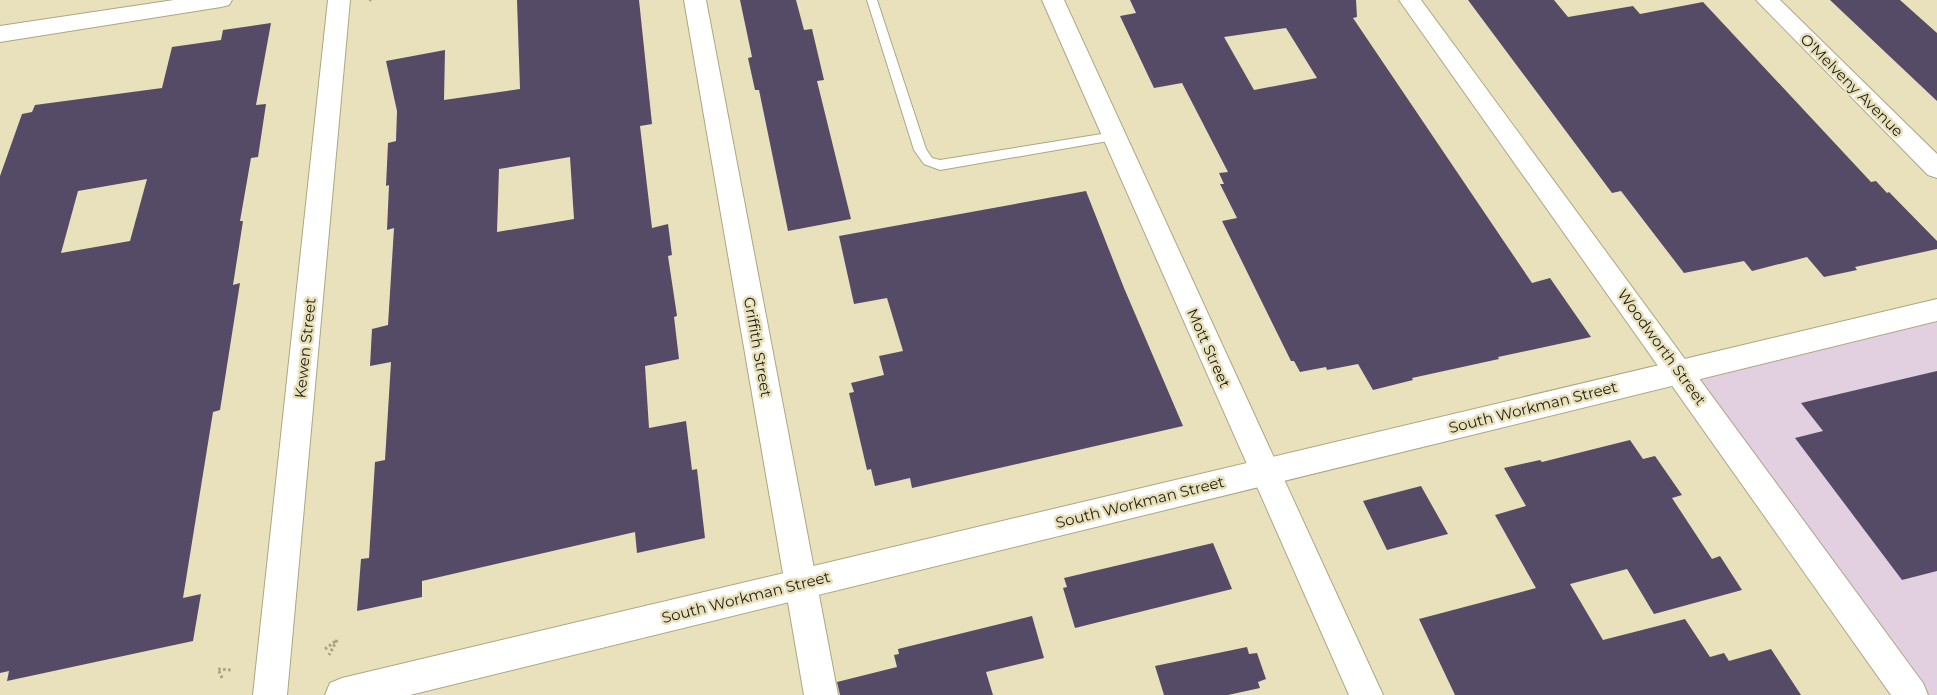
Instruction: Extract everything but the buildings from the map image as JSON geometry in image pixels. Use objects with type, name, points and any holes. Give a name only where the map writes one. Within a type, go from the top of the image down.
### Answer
[{"type":"street","points":[[0,34],[221,0]]},
{"type":"street","name":"Kewen Street","points":[[270,695],[339,0]]},
{"type":"street","name":"Griffith Street","points":[[695,0],[821,695]]},
{"type":"street","name":"Mott Street","points":[[1053,0],[1366,695]]},
{"type":"street","name":"Woodworth Street","points":[[1410,0],[1911,695]]},
{"type":"street","name":"O'Melveny Avenue","points":[[1768,0],[1937,169]]},
{"type":"street","name":"South Workman Street","points":[[342,695],[1937,310]]},
{"type":"lane","points":[[872,0],[920,150],[928,161],[940,165],[1114,136]]},
{"type":"path","points":[[369,0],[374,0]]},
{"type":"path","points":[[325,649],[337,640],[329,655]]},
{"type":"path","points":[[222,678],[218,669],[231,670]]},
{"type":"shaded area","points":[[1937,311],[1937,695],[1924,695],[1680,372]]}]
